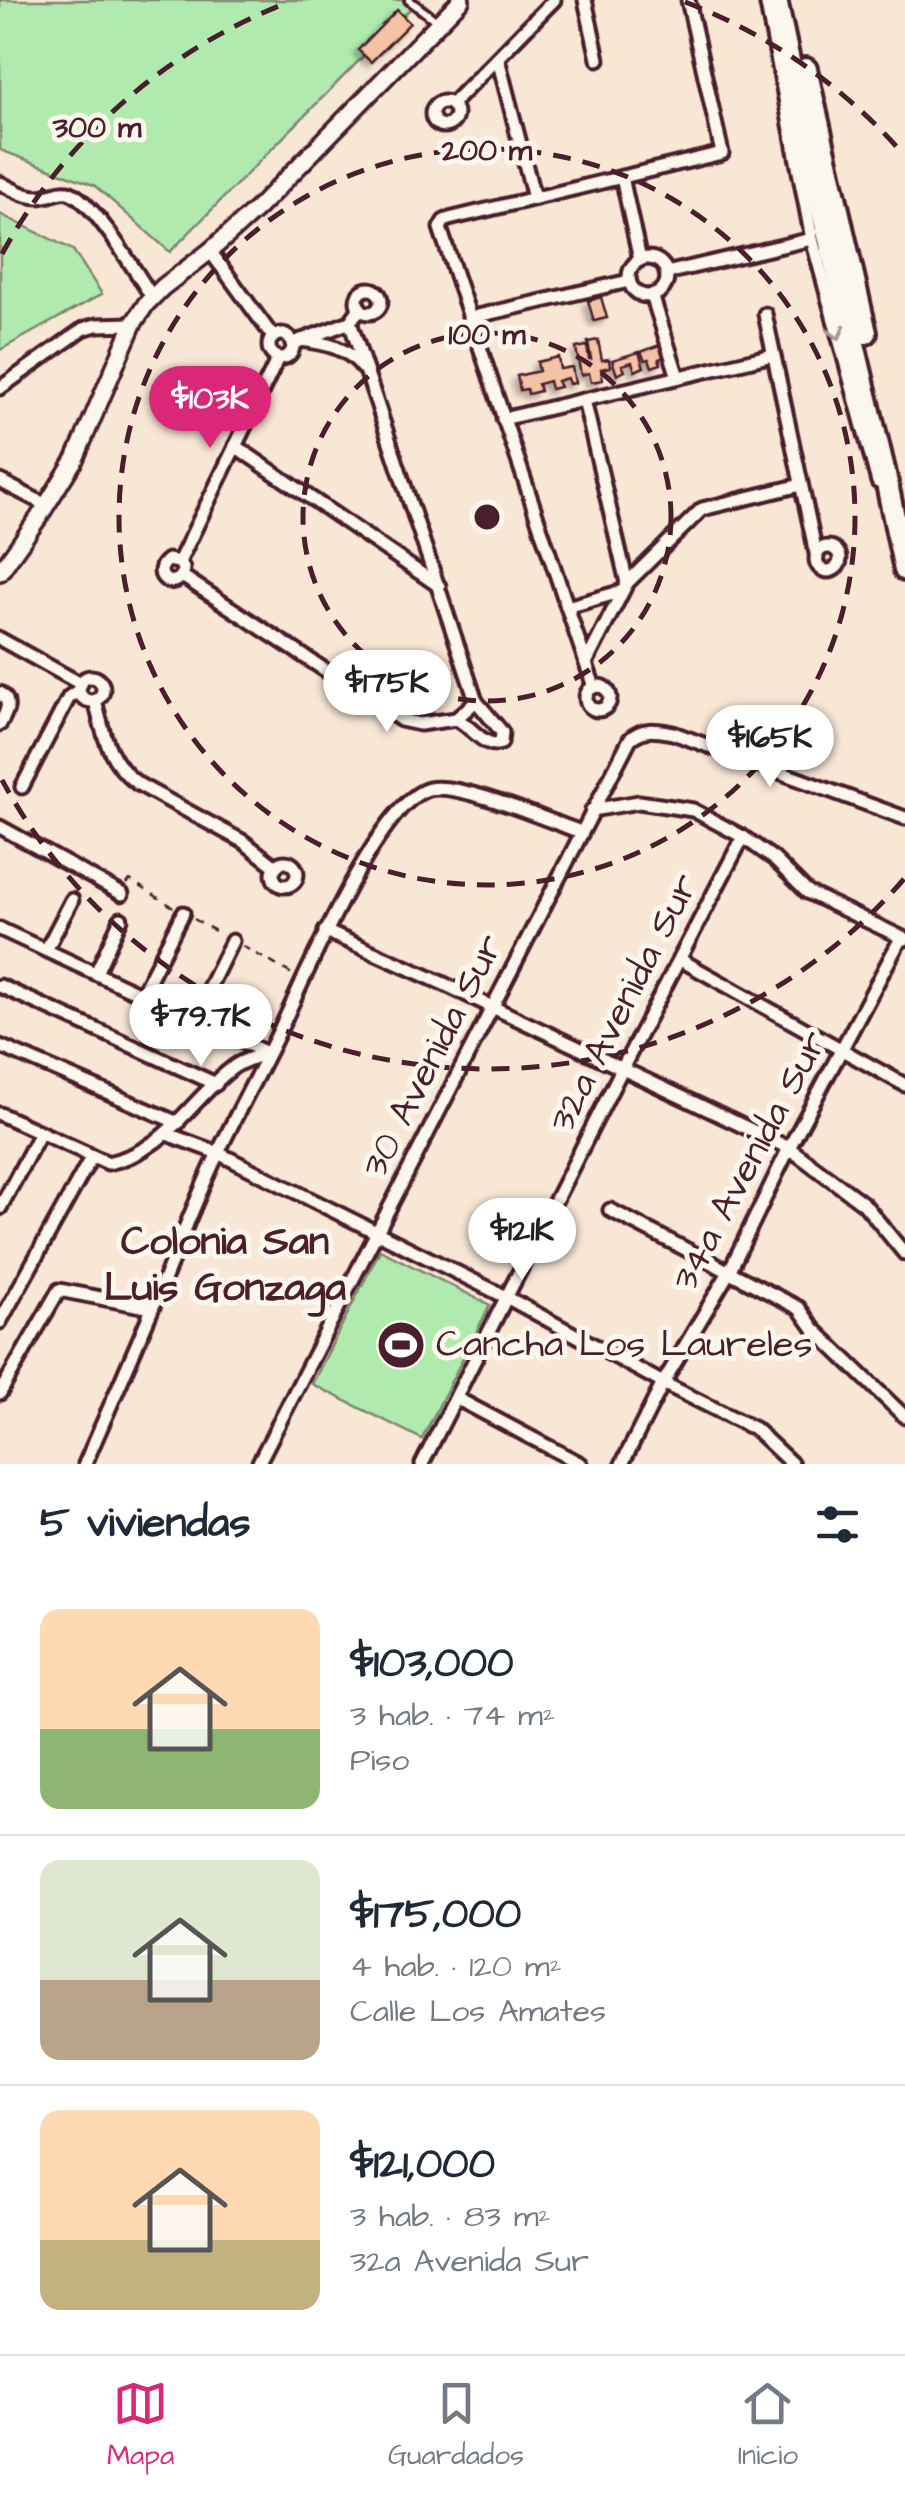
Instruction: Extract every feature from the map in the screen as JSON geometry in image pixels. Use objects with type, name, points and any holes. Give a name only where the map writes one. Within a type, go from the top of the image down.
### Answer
[{"type":"highway","points":[[776,0],[905,570]]},
{"type":"highway","points":[[790,0],[905,506]]},
{"type":"street","points":[[0,572],[75,460],[133,324],[152,296],[258,208],[461,0]]},
{"type":"street","points":[[452,104],[554,0]]},
{"type":"street","points":[[586,0],[598,59]]},
{"type":"street","points":[[594,687],[440,233],[441,224],[722,153],[688,0]]},
{"type":"street","points":[[766,0],[812,239],[873,468],[894,525]]},
{"type":"street","points":[[498,59],[534,198]]},
{"type":"street","points":[[622,177],[640,260]]},
{"type":"street","points":[[0,183],[34,197],[62,190],[77,196],[98,218],[152,296]]},
{"type":"street","points":[[666,272],[812,239]]},
{"type":"street","points":[[210,250],[273,337]]},
{"type":"street","points":[[640,260],[656,261],[666,272],[666,283],[652,296],[635,291],[629,281],[630,270],[640,260]]},
{"type":"street","points":[[469,318],[629,281]]},
{"type":"street","points":[[652,296],[678,378]]},
{"type":"street","points":[[179,562],[278,358],[289,355],[296,342],[350,322],[360,308]]},
{"type":"street","points":[[764,314],[816,558]]},
{"type":"street","points":[[182,576],[401,720],[420,724],[456,720],[489,744],[501,744],[502,732],[476,701],[350,322]]},
{"type":"street","points":[[0,388],[82,329],[133,324]]},
{"type":"street","points":[[278,358],[270,351],[269,343],[273,337],[284,335],[296,342],[340,348],[358,360],[367,374]]},
{"type":"street","points":[[503,419],[773,355]]},
{"type":"street","points":[[584,400],[624,587]]},
{"type":"street","points":[[235,446],[438,586]]},
{"type":"street","points":[[0,481],[46,505]]},
{"type":"street","points":[[586,663],[624,587],[702,509],[801,485]]},
{"type":"street","points":[[168,560],[179,562],[182,576],[176,582],[162,578],[162,564],[168,560]]},
{"type":"street","points":[[567,607],[624,587]]},
{"type":"street","points":[[0,640],[80,687],[85,699],[100,698],[103,690],[99,680],[88,678],[80,687],[69,698],[22,787]]},
{"type":"street","points":[[0,694],[8,705],[0,724]]},
{"type":"street","points":[[95,700],[108,750],[122,771],[138,784],[253,847],[276,868]]},
{"type":"street","points":[[456,720],[476,701]]},
{"type":"street","name":"30 Avenida Sur","points":[[258,1464],[592,810],[638,731],[673,732],[905,818]]},
{"type":"street","points":[[85,1464],[218,1153],[338,906],[403,806],[421,792],[446,788],[581,832]]},
{"type":"street","points":[[592,810],[631,802],[680,807],[715,820],[774,860],[807,892],[903,938]]},
{"type":"street","points":[[0,826],[122,894]]},
{"type":"street","name":"32a Avenida Sur","points":[[422,1464],[744,837]]},
{"type":"street","points":[[46,950],[72,900]]},
{"type":"street","points":[[142,994],[183,913]]},
{"type":"street","points":[[96,973],[121,919]]},
{"type":"street","points":[[0,929],[267,1053]]},
{"type":"street","points":[[326,931],[789,1148],[864,1204],[905,1254]]},
{"type":"street","name":"34a Avenida Sur","points":[[622,1464],[663,1383],[729,1272],[789,1148],[903,938]]},
{"type":"street","points":[[194,1018],[232,940]]},
{"type":"street","points":[[680,959],[905,1085]]},
{"type":"street","points":[[0,986],[216,1084]]},
{"type":"street","points":[[0,1046],[178,1123]]},
{"type":"street","points":[[0,1114],[108,1163],[126,1159],[167,1134],[233,1066],[267,1053]]},
{"type":"street","points":[[0,1208],[40,1132]]},
{"type":"street","points":[[167,1134],[218,1153],[508,1298],[755,1429],[792,1464]]},
{"type":"street","points":[[0,1322],[92,1156]]},
{"type":"street","points":[[610,1210],[799,1308],[814,1329],[905,1417]]},
{"type":"street","points":[[0,1393],[58,1290],[152,1308]]},
{"type":"street","points":[[456,1398],[581,1464]]},
{"type":"lane","points":[[409,0],[439,23]]},
{"type":"path","points":[[122,894],[130,880],[303,980]]},
{"type":"green space","points":[[0,0],[419,0],[170,252],[94,185],[0,150]]},
{"type":"green space","points":[[0,214],[73,250],[102,294],[0,350]]},
{"type":"green space","name":"Cancha Los Laureles","points":[[380,1250],[490,1305],[422,1439],[312,1384]]},
{"type":"building","points":[[397,10],[410,23],[371,62],[358,50]]},
{"type":"building","points":[[601,297],[607,318],[594,321],[588,301]]},
{"type":"building","points":[[598,340],[602,360],[609,359],[610,367],[601,369],[603,380],[591,382],[589,373],[581,375],[576,348],[587,346],[591,359],[588,342]]},
{"type":"building","points":[[662,344],[667,356],[652,367],[641,352]]},
{"type":"building","points":[[639,352],[644,367],[635,371],[632,362],[622,365],[625,371],[617,375],[612,360]]},
{"type":"building","points":[[558,357],[560,369],[572,367],[575,383],[569,384],[567,378],[557,381],[560,387],[551,389],[549,381],[538,384],[540,391],[528,394],[527,389],[520,390],[517,376],[539,371],[537,362]]},
{"type":"place","name":"Cancha Los Laureles","points":[[401,1345]]},
{"type":"district","name":"Colonia San Luis Gonzaga","points":[[225,1265]]}]
